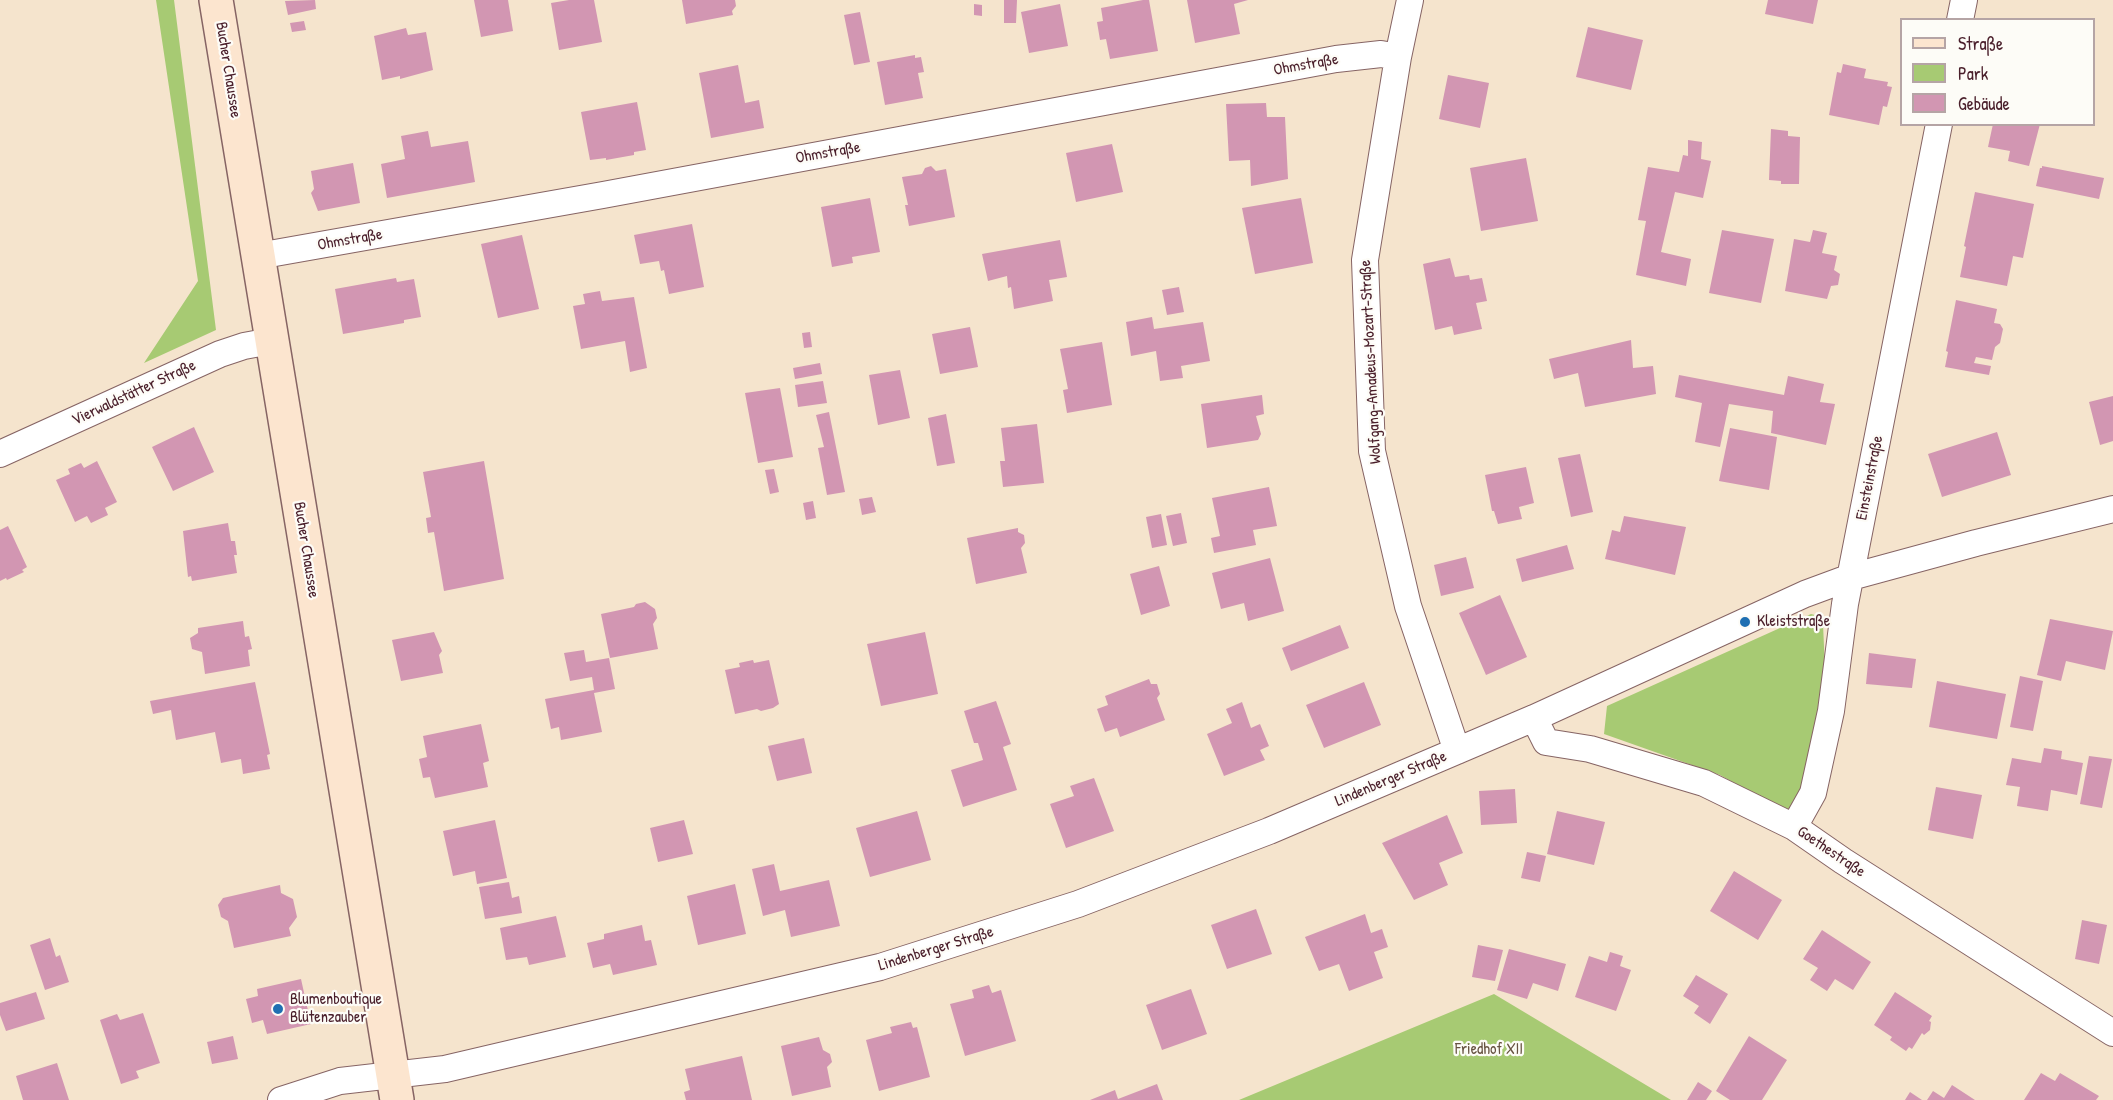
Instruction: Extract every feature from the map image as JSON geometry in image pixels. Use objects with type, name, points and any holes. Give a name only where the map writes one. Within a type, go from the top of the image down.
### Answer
[{"type":"main road","name":"Bucher Chaussee","points":[[216,0],[395,1088]]},
{"type":"street","name":"Wolfgang-Amadeus-Mozart-Straße","points":[[1410,0],[1398,57],[1365,260],[1372,451],[1408,606],[1457,751]]},
{"type":"street","points":[[1960,18],[1964,0]]},
{"type":"street","name":"Ohmstraße","points":[[258,256],[603,195],[1335,59],[1381,54],[1398,57]]},
{"type":"street","name":"Einsteinstraße","points":[[1794,827],[1813,793],[1831,711],[1845,604],[1939,126]]},
{"type":"street","name":"Vierwaldstätter Straße","points":[[0,454],[220,354],[244,346],[271,341]]},
{"type":"street","points":[[1457,751],[1804,594],[1851,577],[2113,508]]},
{"type":"street","name":"Goethestraße","points":[[1534,718],[1546,742],[1590,749],[1704,783],[1794,827],[2113,1033]]},
{"type":"street","name":"Lindenberger Straße","points":[[281,1100],[340,1080],[395,1088],[445,1069],[880,967],[1078,904],[1156,876],[1457,751]]},
{"type":"green space","points":[[156,0],[174,0],[216,330],[144,363],[198,281]]},
{"type":"green space","points":[[1811,614],[1819,616],[1823,624],[1825,669],[1806,789],[1793,816],[1720,775],[1604,734],[1607,706]]},
{"type":"green space","name":"Friedhof XII","points":[[1494,994],[1671,1100],[1239,1100]]},
{"type":"building","points":[[315,0],[316,9],[288,15],[285,1]]},
{"type":"building","points":[[474,0],[508,0],[513,31],[481,37]]},
{"type":"building","points":[[594,0],[602,42],[559,50],[551,3]]},
{"type":"building","points":[[682,0],[735,0],[736,6],[732,11],[733,15],[686,24]]},
{"type":"building","points":[[1004,0],[1017,0],[1016,23],[1004,23]]},
{"type":"building","points":[[1149,0],[1158,51],[1110,59],[1106,39],[1100,40],[1097,22],[1103,21],[1101,8]]},
{"type":"building","points":[[1187,0],[1248,0],[1234,4],[1240,34],[1195,43]]},
{"type":"building","points":[[1768,0],[1818,0],[1813,24],[1765,14]]},
{"type":"building","points":[[974,4],[982,5],[982,16],[974,15]]},
{"type":"building","points":[[1060,4],[1068,46],[1029,53],[1021,12]]},
{"type":"building","points":[[860,12],[870,62],[854,65],[844,15]]},
{"type":"building","points":[[304,21],[306,30],[292,32],[290,23]]},
{"type":"building","points":[[1588,27],[1643,40],[1631,90],[1576,77]]},
{"type":"building","points":[[406,28],[408,35],[426,32],[433,70],[400,79],[400,76],[382,80],[374,36]]},
{"type":"building","points":[[915,55],[915,58],[921,57],[924,72],[918,73],[923,98],[885,105],[877,62]]},
{"type":"building","points":[[1843,64],[1866,69],[1864,78],[1888,82],[1887,86],[1892,87],[1887,107],[1883,106],[1879,125],[1829,115],[1837,72],[1841,73]]},
{"type":"building","points":[[738,65],[745,103],[759,100],[764,128],[711,138],[699,73]]},
{"type":"building","points":[[1448,75],[1489,83],[1480,128],[1439,119]]},
{"type":"building","points":[[637,102],[646,150],[634,152],[634,155],[606,160],[606,158],[590,160],[581,112]]},
{"type":"building","points":[[1266,103],[1267,117],[1285,117],[1288,179],[1251,186],[1250,160],[1229,161],[1226,104]]},
{"type":"building","points":[[1993,126],[2039,126],[2029,166],[2008,161],[2010,151],[1988,147]]},
{"type":"building","points":[[1771,129],[1788,131],[1788,136],[1800,137],[1799,184],[1781,184],[1781,181],[1769,180]]},
{"type":"building","points":[[428,131],[431,147],[468,141],[475,182],[387,198],[381,164],[405,159],[401,136]]},
{"type":"building","points":[[1688,140],[1702,142],[1701,159],[1711,161],[1703,198],[1675,192],[1661,252],[1691,259],[1686,286],[1636,275],[1646,221],[1638,220],[1648,167],[1679,172],[1683,155],[1688,156]]},
{"type":"building","points":[[1112,144],[1123,192],[1076,202],[1066,153]]},
{"type":"building","points":[[1526,158],[1538,221],[1481,231],[1470,168]]},
{"type":"building","points":[[353,163],[360,203],[318,211],[311,193],[314,189],[311,171]]},
{"type":"building","points":[[931,166],[936,171],[946,169],[955,217],[909,226],[905,205],[908,205],[902,177],[922,174],[925,168]]},
{"type":"building","points":[[2042,166],[2104,178],[2099,199],[2036,186]]},
{"type":"building","points":[[1975,192],[2034,204],[2023,258],[2013,256],[2007,286],[1960,277]]},
{"type":"building","points":[[870,198],[880,252],[852,257],[853,263],[832,267],[821,207]]},
{"type":"building","points":[[1301,198],[1313,263],[1255,274],[1242,208]]},
{"type":"building","points":[[692,224],[704,287],[669,294],[664,270],[661,271],[659,261],[640,264],[634,235]]},
{"type":"building","points":[[1722,230],[1774,239],[1761,303],[1709,293]]},
{"type":"building","points":[[1813,230],[1827,233],[1822,253],[1837,256],[1834,270],[1840,274],[1838,285],[1831,286],[1827,299],[1785,291],[1794,239],[1810,242]]},
{"type":"building","points":[[522,235],[539,309],[498,318],[481,244]]},
{"type":"building","points":[[1060,240],[1067,277],[1049,280],[1053,301],[1014,309],[1007,276],[988,281],[982,254]]},
{"type":"building","points":[[1450,258],[1455,277],[1469,275],[1470,280],[1482,278],[1487,301],[1476,303],[1482,329],[1454,335],[1452,326],[1435,330],[1423,264]]},
{"type":"building","points":[[396,278],[397,282],[414,279],[421,317],[404,320],[404,323],[343,334],[335,289]]},
{"type":"building","points":[[1179,287],[1184,312],[1167,315],[1162,290]]},
{"type":"building","points":[[600,291],[602,301],[634,297],[647,368],[630,372],[625,341],[581,349],[573,306],[585,304],[583,294]]},
{"type":"building","points":[[1956,300],[1997,309],[1994,323],[2000,324],[2003,329],[2000,343],[1995,347],[1992,360],[1976,357],[1974,363],[1991,366],[1989,375],[1945,367]]},
{"type":"building","points":[[1152,317],[1154,329],[1203,322],[1210,361],[1181,366],[1183,378],[1160,381],[1156,351],[1131,356],[1126,322]]},
{"type":"building","points":[[970,327],[978,367],[940,374],[932,334]]},
{"type":"building","points":[[810,332],[812,347],[804,348],[802,333]]},
{"type":"building","points":[[1631,340],[1633,368],[1653,366],[1656,394],[1585,407],[1578,373],[1554,379],[1549,359]]},
{"type":"building","points":[[1102,342],[1112,405],[1067,413],[1063,390],[1068,389],[1060,349]]},
{"type":"building","points":[[820,363],[822,374],[795,379],[793,368]]},
{"type":"building","points":[[900,370],[910,418],[878,425],[869,375]]},
{"type":"building","points":[[1679,375],[1784,395],[1788,376],[1824,384],[1820,402],[1835,404],[1826,445],[1771,433],[1773,411],[1729,404],[1720,447],[1695,442],[1702,403],[1675,397]]},
{"type":"building","points":[[823,381],[827,403],[798,407],[795,385]]},
{"type":"building","points":[[780,388],[793,457],[758,463],[745,393]]},
{"type":"building","points":[[1262,395],[1264,414],[1256,416],[1261,434],[1258,440],[1207,448],[1201,404]]},
{"type":"building","points":[[2113,396],[2113,441],[2100,445],[2089,402]]},
{"type":"building","points":[[829,412],[845,492],[827,495],[818,448],[824,447],[816,415]]},
{"type":"building","points":[[946,414],[955,463],[937,466],[928,418]]},
{"type":"building","points":[[1037,424],[1044,483],[1003,487],[1000,461],[1005,461],[1001,428]]},
{"type":"building","points":[[194,427],[214,472],[173,491],[152,447]]},
{"type":"building","points":[[1730,428],[1777,437],[1769,490],[1719,481]]},
{"type":"building","points":[[1997,432],[2011,475],[1942,497],[1928,454]]},
{"type":"building","points":[[1580,454],[1593,512],[1571,517],[1558,458]]},
{"type":"building","points":[[97,461],[117,502],[105,508],[108,515],[91,523],[87,516],[75,522],[56,480],[70,474],[68,469],[81,463],[84,468]]},
{"type":"building","points":[[484,461],[504,579],[444,591],[434,532],[428,533],[426,518],[431,517],[423,472]]},
{"type":"building","points":[[1526,467],[1534,503],[1519,507],[1522,519],[1498,524],[1494,511],[1492,511],[1485,475]]},
{"type":"building","points":[[774,469],[779,492],[770,494],[765,470]]},
{"type":"building","points":[[1269,487],[1277,526],[1253,530],[1256,545],[1214,553],[1211,538],[1220,536],[1212,498]]},
{"type":"building","points":[[872,497],[876,512],[862,515],[859,499]]},
{"type":"building","points":[[813,501],[816,518],[806,520],[803,503]]},
{"type":"building","points":[[1181,513],[1187,543],[1173,546],[1166,516]]},
{"type":"building","points":[[1161,514],[1167,545],[1152,548],[1146,517]]},
{"type":"building","points":[[1624,516],[1686,527],[1675,575],[1605,559],[1612,530],[1620,532]]},
{"type":"building","points":[[228,523],[231,541],[235,541],[237,555],[234,555],[237,573],[192,581],[191,576],[188,577],[183,531]]},
{"type":"building","points":[[8,526],[27,567],[22,570],[24,572],[0,581],[0,530]]},
{"type":"building","points":[[1018,528],[1018,532],[1024,535],[1025,543],[1021,548],[1027,573],[976,584],[967,538]]},
{"type":"building","points":[[1567,545],[1574,569],[1522,582],[1516,559]]},
{"type":"building","points":[[1466,557],[1474,588],[1441,596],[1434,565]]},
{"type":"building","points":[[1270,558],[1284,611],[1248,621],[1244,603],[1221,609],[1212,573]]},
{"type":"building","points":[[1159,566],[1170,606],[1141,615],[1130,574]]},
{"type":"building","points":[[1500,595],[1527,657],[1486,675],[1459,613]]},
{"type":"building","points":[[645,602],[655,609],[657,618],[653,624],[658,649],[610,658],[601,614],[634,607],[636,604]]},
{"type":"building","points":[[2050,619],[2113,631],[2105,670],[2066,661],[2061,681],[2037,675]]},
{"type":"building","points":[[243,621],[245,637],[249,636],[252,649],[248,650],[250,666],[205,674],[202,652],[192,649],[190,638],[198,633],[198,628]]},
{"type":"building","points":[[1340,625],[1349,648],[1291,671],[1282,648]]},
{"type":"building","points":[[434,632],[442,651],[439,655],[443,673],[401,681],[392,640]]},
{"type":"building","points":[[925,632],[938,694],[881,706],[867,644]]},
{"type":"building","points":[[584,650],[586,662],[609,658],[615,689],[594,693],[602,732],[561,740],[559,727],[551,729],[545,699],[594,690],[592,677],[570,681],[564,653]]},
{"type":"building","points":[[1869,653],[1916,659],[1912,688],[1866,684]]},
{"type":"building","points":[[753,660],[754,663],[769,660],[779,704],[761,711],[757,709],[735,714],[725,670],[740,667],[739,663]]},
{"type":"building","points":[[2020,676],[2043,681],[2033,731],[2010,727]]},
{"type":"building","points":[[1149,679],[1151,684],[1157,684],[1160,694],[1157,698],[1165,720],[1120,737],[1117,728],[1105,732],[1097,709],[1108,705],[1105,696]]},
{"type":"building","points":[[1937,681],[2006,694],[1997,739],[1929,727]]},
{"type":"building","points":[[255,682],[270,754],[267,755],[270,769],[243,774],[241,759],[221,763],[215,732],[176,740],[171,710],[153,714],[150,701]]},
{"type":"building","points":[[1364,682],[1381,725],[1324,748],[1306,705]]},
{"type":"building","points":[[996,701],[1011,744],[1003,747],[1017,790],[963,807],[951,770],[983,760],[978,743],[974,743],[964,711]]},
{"type":"building","points":[[1242,702],[1251,728],[1260,724],[1269,746],[1260,750],[1265,760],[1224,776],[1207,734],[1232,723],[1226,709]]},
{"type":"building","points":[[481,724],[489,761],[483,763],[488,787],[435,798],[430,777],[423,778],[419,759],[427,757],[423,736]]},
{"type":"building","points":[[804,738],[812,773],[777,781],[768,746]]},
{"type":"building","points":[[2044,748],[2062,751],[2061,759],[2083,763],[2077,795],[2051,790],[2048,811],[2017,806],[2020,787],[2006,785],[2012,758],[2041,763]]},
{"type":"building","points":[[2089,756],[2112,759],[2102,808],[2080,804]]},
{"type":"building","points":[[1094,778],[1114,831],[1066,848],[1050,804],[1074,796],[1070,786]]},
{"type":"building","points":[[1936,787],[1982,795],[1973,839],[1928,830]]},
{"type":"building","points":[[1515,789],[1517,823],[1481,825],[1479,791]]},
{"type":"building","points":[[917,811],[931,860],[870,877],[856,828]]},
{"type":"building","points":[[1557,811],[1605,822],[1594,865],[1547,854]]},
{"type":"building","points":[[1447,815],[1463,853],[1439,863],[1448,885],[1414,900],[1382,843]]},
{"type":"building","points":[[495,820],[507,878],[477,884],[475,871],[453,876],[443,831]]},
{"type":"building","points":[[684,820],[693,854],[658,862],[650,828]]},
{"type":"building","points":[[1527,852],[1546,856],[1540,882],[1521,878]]},
{"type":"building","points":[[774,864],[780,891],[829,880],[840,926],[791,937],[785,910],[763,916],[752,869]]},
{"type":"building","points":[[1734,871],[1782,900],[1758,940],[1710,911]]},
{"type":"building","points":[[509,882],[512,898],[519,896],[522,913],[485,919],[479,887]]},
{"type":"building","points":[[735,884],[746,934],[698,945],[687,896]]},
{"type":"building","points":[[280,885],[281,893],[293,899],[297,917],[289,928],[291,936],[234,948],[228,921],[221,917],[218,905],[223,898]]},
{"type":"building","points":[[1256,909],[1272,954],[1227,969],[1211,925]]},
{"type":"building","points":[[1365,914],[1371,933],[1382,929],[1388,947],[1374,952],[1383,978],[1349,991],[1339,964],[1319,971],[1305,937]]},
{"type":"building","points":[[556,916],[566,957],[529,965],[527,957],[506,960],[500,928]]},
{"type":"building","points":[[2082,920],[2107,925],[2099,964],[2075,959]]},
{"type":"building","points":[[642,925],[645,941],[651,940],[657,965],[613,975],[610,964],[593,968],[587,943],[604,939],[604,934]]},
{"type":"building","points":[[1822,930],[1871,962],[1853,990],[1835,979],[1827,991],[1810,980],[1818,968],[1803,959]]},
{"type":"building","points":[[50,938],[56,957],[60,955],[69,982],[45,990],[30,945]]},
{"type":"building","points":[[1478,945],[1503,950],[1495,981],[1472,977]]},
{"type":"building","points":[[1509,949],[1566,964],[1558,991],[1533,983],[1527,999],[1497,990]]},
{"type":"building","points":[[1610,952],[1623,956],[1620,966],[1631,970],[1616,1011],[1575,997],[1589,956],[1607,962]]},
{"type":"building","points":[[1696,975],[1728,994],[1710,1024],[1694,1013],[1699,1006],[1683,996]]},
{"type":"building","name":"Blumenboutique Blütenzauber","points":[[301,979],[311,1024],[267,1034],[263,1020],[252,1023],[246,999],[258,996],[257,989]]},
{"type":"building","points":[[989,985],[992,993],[1001,990],[1016,1041],[965,1056],[950,1004],[974,998],[972,990]]},
{"type":"building","points":[[1191,989],[1207,1034],[1162,1050],[1146,1005]]},
{"type":"building","points":[[36,992],[45,1019],[6,1031],[0,1015],[0,1003]]},
{"type":"building","points":[[1895,992],[1932,1016],[1929,1021],[1931,1022],[1930,1030],[1924,1035],[1922,1033],[1912,1049],[1909,1047],[1906,1051],[1890,1040],[1892,1037],[1874,1025]]},
{"type":"building","points":[[143,1013],[160,1063],[136,1071],[139,1078],[121,1084],[100,1020],[117,1014],[120,1020]]},
{"type":"building","points":[[911,1022],[913,1028],[917,1027],[930,1077],[879,1091],[866,1040],[892,1033],[890,1027]]},
{"type":"building","points":[[233,1036],[238,1059],[212,1064],[207,1042]]},
{"type":"building","points":[[1749,1036],[1787,1060],[1762,1100],[1730,1100],[1716,1091]]},
{"type":"building","points":[[819,1037],[823,1050],[830,1054],[832,1062],[827,1067],[831,1087],[792,1096],[781,1046]]},
{"type":"building","points":[[742,1056],[752,1100],[686,1100],[684,1092],[690,1090],[685,1069]]},
{"type":"building","points":[[57,1063],[69,1100],[23,1100],[16,1076]]},
{"type":"building","points":[[2041,1073],[2055,1081],[2060,1073],[2099,1096],[2096,1100],[2024,1100]]},
{"type":"building","points":[[1698,1082],[1712,1091],[1706,1100],[1687,1100]]},
{"type":"building","points":[[1157,1084],[1163,1100],[1090,1100],[1115,1090],[1118,1099]]},
{"type":"building","points":[[1952,1085],[1975,1100],[1927,1100],[1933,1091],[1944,1098]]},
{"type":"building","points":[[1910,1092],[1922,1100],[1905,1100]]},
{"type":"place","name":"Kleiststraße","points":[[1745,622]]},
{"type":"place","name":"Blumenboutique Blütenzauber","points":[[278,1009]]}]
